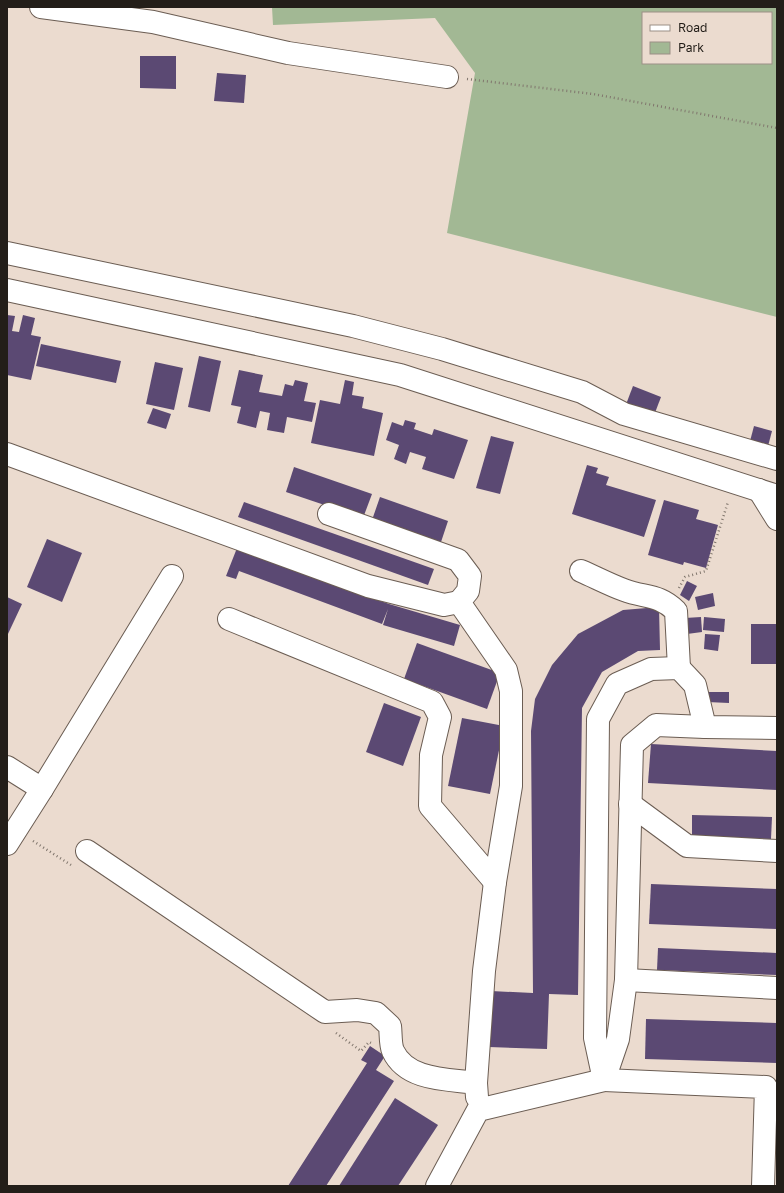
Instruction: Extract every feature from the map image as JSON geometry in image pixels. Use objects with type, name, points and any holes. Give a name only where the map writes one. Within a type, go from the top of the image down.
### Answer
[{"type":"street","points":[[42,7],[153,22],[288,53],[447,77]]},
{"type":"street","points":[[7,253],[353,326],[442,349],[582,392],[624,414],[777,459]]},
{"type":"street","points":[[7,290],[400,375],[768,493],[777,519]]},
{"type":"street","points":[[7,454],[368,586],[444,604],[459,602],[468,591],[470,576],[458,560],[329,514]]},
{"type":"street","points":[[581,571],[626,591],[659,599],[668,604],[676,612],[679,668],[695,684],[705,727]]},
{"type":"street","points":[[7,844],[172,576]]},
{"type":"street","points":[[437,1186],[478,1110],[476,1083],[484,971],[511,786],[511,691],[506,670],[459,602]]},
{"type":"street","points":[[229,620],[432,702],[440,717],[431,755],[430,806],[496,882]]},
{"type":"street","points":[[604,1080],[595,1038],[598,718],[617,684],[651,669],[679,668]]},
{"type":"street","points":[[604,1080],[618,1039],[626,980],[632,745],[656,725],[777,728]]},
{"type":"street","points":[[7,767],[42,789]]},
{"type":"street","points":[[630,804],[687,846],[777,851]]},
{"type":"street","points":[[87,851],[325,1012],[357,1010],[376,1013],[390,1026],[392,1050],[405,1067],[427,1076],[476,1083]]},
{"type":"street","points":[[626,980],[777,988]]},
{"type":"street","points":[[478,1110],[604,1080],[766,1087],[763,1186]]},
{"type":"path","points":[[447,77],[593,94],[777,128]]},
{"type":"path","points":[[676,612],[676,594],[685,577],[706,571],[734,482]]},
{"type":"green space","points":[[272,7],[777,7],[777,317],[447,233],[475,73],[435,18],[273,25]]},
{"type":"building","points":[[140,56],[176,56],[176,89],[140,88]]},
{"type":"building","points":[[217,73],[246,75],[244,103],[214,101]]},
{"type":"building","points":[[7,315],[15,316],[12,331],[19,332],[23,315],[35,318],[31,335],[41,337],[31,380],[7,375]]},
{"type":"building","points":[[41,344],[121,361],[116,383],[36,366]]},
{"type":"building","points":[[199,356],[221,361],[210,412],[188,407]]},
{"type":"building","points":[[155,362],[183,368],[174,410],[146,404]]},
{"type":"building","points":[[239,370],[263,375],[259,392],[282,396],[285,384],[293,386],[295,380],[308,383],[304,401],[316,403],[312,422],[287,417],[284,433],[267,430],[270,413],[260,411],[256,428],[237,423],[241,407],[231,405]]},
{"type":"building","points":[[345,380],[354,382],[352,395],[364,397],[362,408],[383,413],[374,456],[311,443],[320,400],[340,404]]},
{"type":"building","points":[[633,386],[661,397],[653,418],[625,407]]},
{"type":"building","points":[[153,408],[171,414],[166,429],[147,423]]},
{"type":"building","points":[[405,420],[416,423],[414,429],[432,435],[434,429],[468,440],[454,479],[422,469],[426,457],[410,452],[406,464],[394,459],[399,445],[386,440],[392,422],[403,426]]},
{"type":"building","points":[[754,426],[772,431],[767,450],[749,445]]},
{"type":"building","points":[[491,436],[514,442],[500,494],[476,488]]},
{"type":"building","points":[[587,465],[598,468],[596,473],[609,477],[606,485],[656,500],[644,537],[572,514]]},
{"type":"building","points":[[294,467],[372,494],[363,518],[286,492]]},
{"type":"building","points":[[380,497],[448,521],[440,545],[372,520]]},
{"type":"building","points":[[664,500],[699,510],[696,519],[718,525],[706,568],[684,562],[683,565],[648,555]]},
{"type":"building","points":[[244,502],[434,569],[428,585],[238,517]]},
{"type":"building","points":[[47,539],[82,553],[62,602],[27,587]]},
{"type":"building","points":[[237,548],[389,604],[460,625],[454,646],[383,625],[388,609],[382,624],[239,571],[236,579],[226,576]]},
{"type":"building","points":[[687,581],[697,586],[689,601],[680,595]]},
{"type":"building","points":[[713,593],[715,606],[698,610],[695,597]]},
{"type":"building","points":[[7,597],[22,604],[7,636]]},
{"type":"building","points":[[659,607],[660,650],[638,651],[602,672],[582,708],[578,995],[549,994],[547,1049],[489,1047],[491,991],[533,993],[531,731],[535,699],[552,665],[578,634],[623,610]]},
{"type":"building","points":[[701,617],[702,632],[687,634],[685,618]]},
{"type":"building","points":[[704,617],[725,619],[724,632],[703,630]]},
{"type":"building","points":[[751,624],[777,624],[777,664],[751,664]]},
{"type":"building","points":[[705,634],[720,635],[718,651],[704,649]]},
{"type":"building","points":[[417,643],[500,673],[487,709],[404,679]]},
{"type":"building","points":[[708,692],[729,692],[729,703],[707,702]]},
{"type":"building","points":[[384,703],[421,717],[403,766],[366,752]]},
{"type":"building","points":[[462,718],[504,726],[490,794],[448,786]]},
{"type":"building","points":[[651,744],[777,751],[777,790],[648,783]]},
{"type":"building","points":[[692,815],[772,817],[771,839],[692,836]]},
{"type":"building","points":[[651,884],[777,889],[777,929],[649,924]]},
{"type":"building","points":[[658,948],[777,953],[777,975],[657,970]]},
{"type":"building","points":[[646,1019],[777,1023],[777,1063],[645,1059]]},
{"type":"building","points":[[370,1046],[385,1056],[376,1070],[394,1081],[326,1186],[288,1186],[367,1063],[361,1060]]},
{"type":"building","points":[[395,1098],[438,1125],[398,1186],[339,1186]]}]
